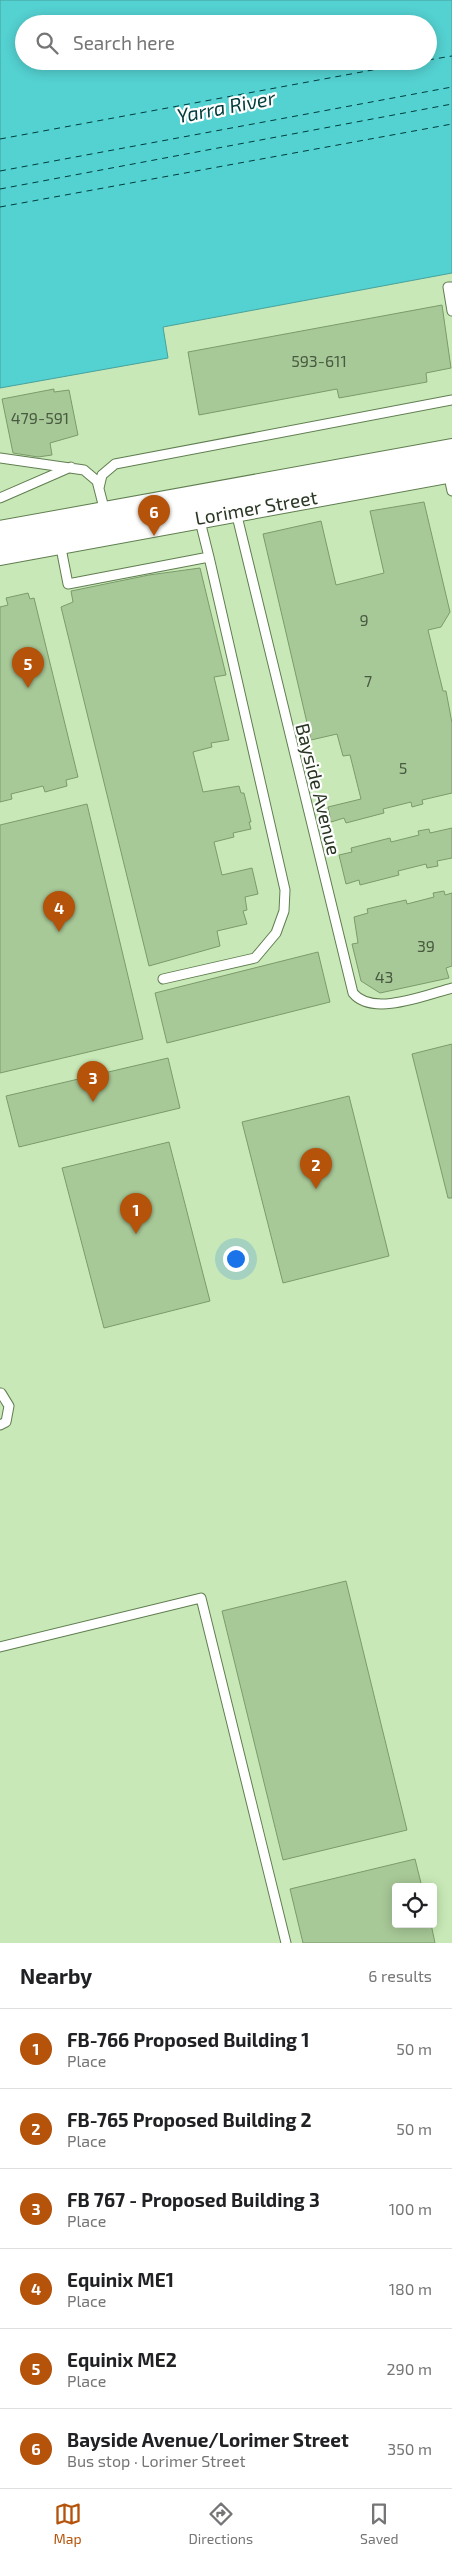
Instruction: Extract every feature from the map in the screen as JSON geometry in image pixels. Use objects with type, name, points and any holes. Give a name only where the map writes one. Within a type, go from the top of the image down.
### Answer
[{"type":"main road","name":"Lorimer Street","points":[[0,532],[107,523],[449,465]]},
{"type":"main road","name":"Lorimer Street","points":[[0,554],[60,543],[107,523]]},
{"type":"lane","points":[[452,287],[448,287],[452,311]]},
{"type":"lane","points":[[107,523],[100,488],[102,475],[115,464],[452,400]]},
{"type":"lane","points":[[0,458],[71,467],[88,473],[100,488]]},
{"type":"lane","points":[[0,498],[71,467]]},
{"type":"lane","name":"Bayside Avenue","points":[[234,500],[353,993],[358,1000],[387,1004],[452,988]]},
{"type":"lane","points":[[163,979],[255,958],[276,934],[284,911],[285,890],[197,507]]},
{"type":"lane","points":[[60,543],[68,584],[209,557]]},
{"type":"lane","points":[[0,1425],[6,1422],[9,1406],[1,1393]]},
{"type":"lane","points":[[0,1647],[201,1598],[286,1943]]},
{"type":"water","name":"Yarra River","points":[[0,0],[452,0],[452,273],[163,327],[168,358],[0,388]]},
{"type":"building","points":[[442,305],[451,368],[426,373],[427,382],[339,398],[337,389],[199,415],[188,352]]},
{"type":"building","points":[[54,389],[54,392],[69,390],[78,435],[50,443],[52,455],[38,457],[13,453],[2,399]]},
{"type":"building","points":[[424,502],[450,612],[441,627],[428,630],[443,691],[446,691],[452,723],[452,793],[422,800],[423,804],[412,807],[411,802],[383,809],[384,813],[346,823],[344,818],[331,822],[328,807],[361,799],[350,755],[343,756],[337,734],[311,740],[263,534],[321,521],[336,585],[384,573],[370,511]]},
{"type":"building","points":[[200,568],[226,675],[214,677],[229,740],[211,743],[212,747],[193,752],[203,792],[239,786],[241,793],[244,793],[251,829],[233,833],[234,837],[214,842],[222,875],[252,868],[258,894],[245,897],[247,910],[243,911],[247,924],[217,931],[220,946],[149,966],[61,607],[73,602],[71,591],[149,575]]},
{"type":"building","points":[[28,593],[30,599],[34,598],[78,777],[66,780],[67,786],[45,792],[43,786],[11,794],[12,799],[0,802],[0,607],[8,605],[6,598]]},
{"type":"building","points":[[87,804],[143,1039],[0,1073],[0,825]]},
{"type":"building","points":[[452,828],[452,858],[437,861],[438,866],[427,868],[426,864],[398,871],[399,875],[360,885],[359,880],[346,884],[339,855],[352,852],[351,848],[390,838],[391,842],[419,835],[418,831],[429,829],[430,833]]},
{"type":"building","points":[[444,891],[445,895],[452,893],[452,966],[446,968],[449,978],[380,993],[361,981],[352,944],[358,943],[354,917],[368,913],[367,909],[406,900],[407,904],[434,897],[433,893]]},
{"type":"building","points":[[318,952],[330,1002],[167,1043],[155,993]]},
{"type":"building","points":[[452,1044],[452,1198],[448,1198],[412,1054]]},
{"type":"building","points":[[168,1058],[180,1108],[19,1147],[6,1096]]},
{"type":"building","points":[[349,1096],[389,1256],[283,1283],[242,1122]]},
{"type":"building","points":[[169,1142],[210,1301],[104,1328],[62,1168]]},
{"type":"building","points":[[346,1581],[407,1830],[283,1860],[222,1611]]},
{"type":"building","points":[[415,1859],[421,1883],[392,1883],[392,1928],[432,1928],[435,1943],[303,1943],[290,1889]]},
{"type":"ferry route","points":[[437,58],[452,56]]},
{"type":"ferry route","points":[[0,139],[372,70]]},
{"type":"ferry route","points":[[0,171],[452,87]]},
{"type":"ferry route","points":[[0,189],[452,104]]},
{"type":"ferry route","points":[[0,207],[452,124]]},
{"type":"place","name":"Bayside Avenue/Lorimer Street","points":[[154,536]]},
{"type":"place","name":"Equinix ME2","points":[[28,688]]},
{"type":"place","name":"Equinix ME1","points":[[59,932]]},
{"type":"place","name":"FB 767 - Proposed Building 3","points":[[93,1102]]},
{"type":"place","name":"FB-765 Proposed Building 2","points":[[316,1189]]},
{"type":"place","name":"FB-766 Proposed Building 1","points":[[136,1234]]}]
